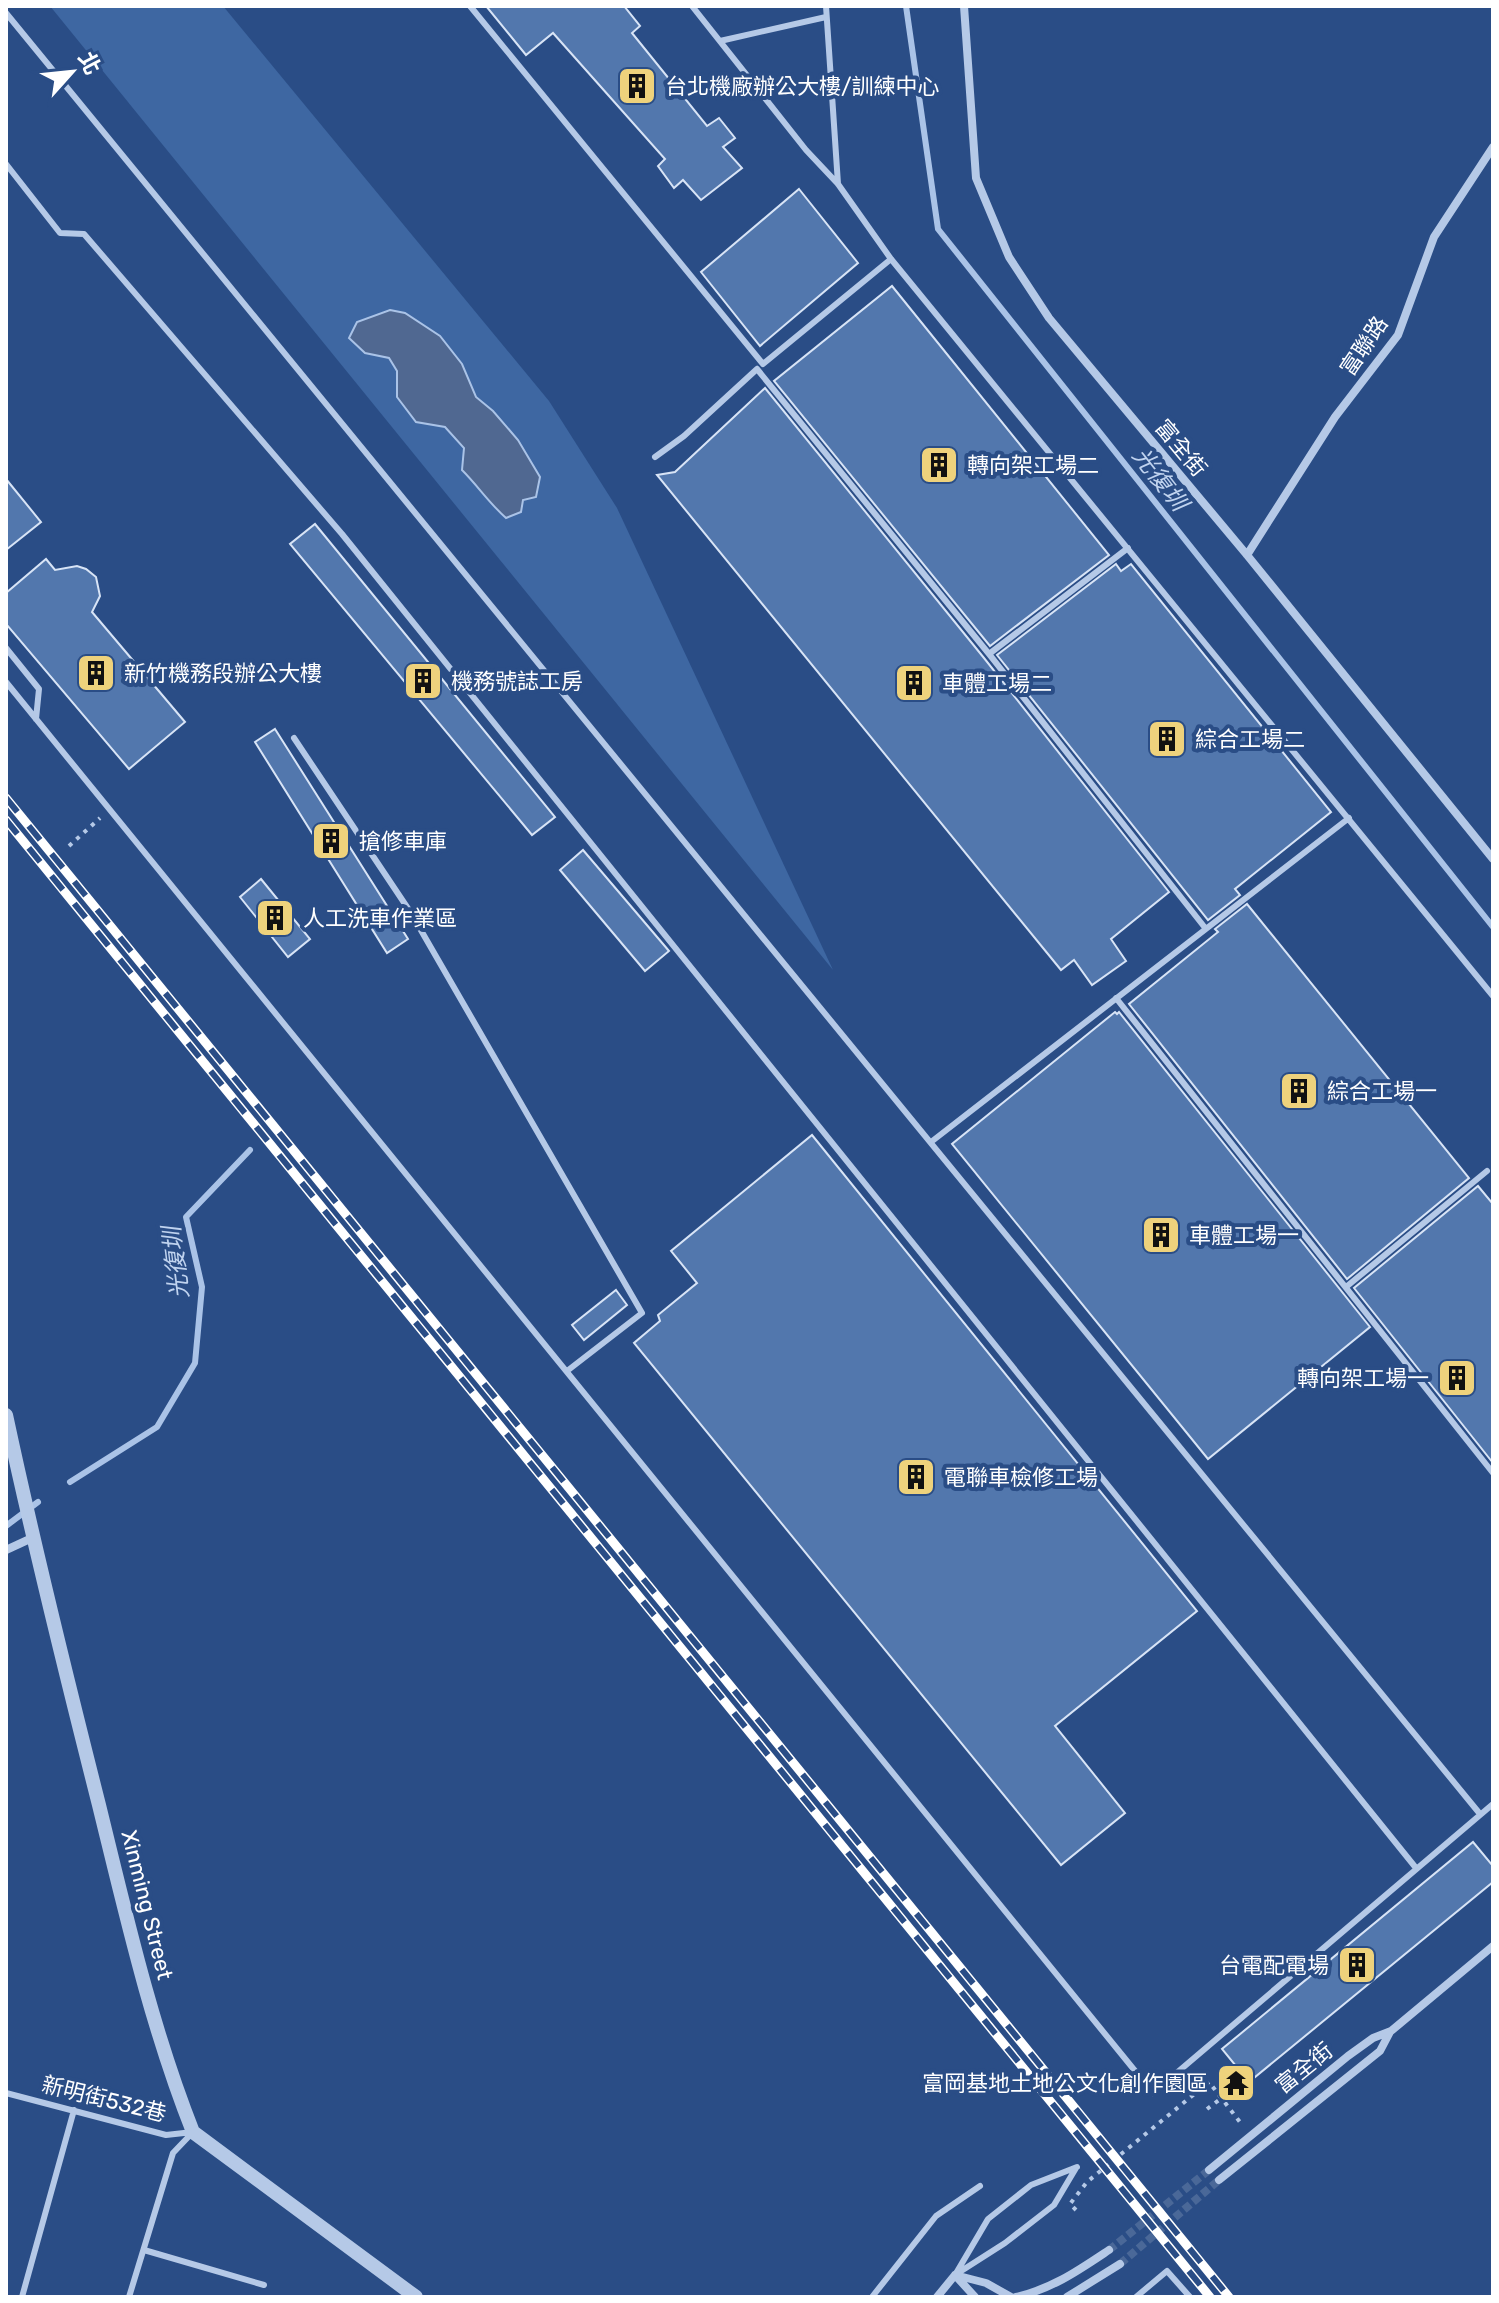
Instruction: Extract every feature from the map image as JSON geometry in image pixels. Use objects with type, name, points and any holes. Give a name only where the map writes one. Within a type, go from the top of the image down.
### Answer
[{"type":"street","name":"富全街","points":[[964,6],[976,178],[1009,257],[1049,318],[1247,555],[1493,859]]},
{"type":"street","name":"富聯路","points":[[1247,555],[1335,417],[1398,335],[1434,237],[1493,147]]},
{"type":"street","name":"Xinming Street","points":[[6,1415],[32,1538],[141,1976],[178,2095],[193,2132]]},
{"type":"street","points":[[6,1550],[32,1538]]},
{"type":"street","name":"富全街","points":[[1209,2170],[1348,2056],[1373,2038],[1391,2031],[1493,1946]]},
{"type":"street","name":"富全街","points":[[1219,2180],[1380,2051],[1391,2031]]},
{"type":"street","points":[[193,2132],[416,2297]]},
{"type":"street","points":[[955,2275],[986,2283],[1014,2297],[1041,2291],[1066,2279],[1109,2250]]},
{"type":"street","points":[[1067,2297],[1120,2264]]},
{"type":"street","points":[[937,2297],[955,2275]]},
{"type":"street","points":[[955,2275],[975,2297]]},
{"type":"lane","points":[[470,6],[1206,929]]},
{"type":"lane","points":[[692,6],[806,150],[838,184],[891,259],[1493,996]]},
{"type":"lane","points":[[826,6],[838,184]]},
{"type":"lane","points":[[6,13],[1480,1814]]},
{"type":"lane","points":[[720,41],[826,17]]},
{"type":"lane","points":[[6,164],[60,233],[84,234],[342,534],[1416,1868]]},
{"type":"lane","points":[[655,457],[684,436],[760,366],[891,259]]},
{"type":"lane","points":[[989,654],[1128,548]]},
{"type":"lane","points":[[6,648],[39,689],[36,719]]},
{"type":"lane","points":[[6,682],[1153,2093],[1493,1804]]},
{"type":"lane","points":[[294,738],[411,913],[642,1313],[567,1371]]},
{"type":"lane","points":[[931,1142],[1349,818]]},
{"type":"lane","points":[[1116,998],[1493,1473]]},
{"type":"lane","points":[[1346,1287],[1487,1171]]},
{"type":"lane","name":"新明街532巷","points":[[6,2093],[166,2135],[193,2132]]},
{"type":"lane","points":[[22,2297],[74,2110]]},
{"type":"lane","points":[[129,2297],[173,2153],[193,2132]]},
{"type":"lane","points":[[1077,2167],[1054,2205],[1005,2243],[955,2275],[988,2219],[1031,2185],[1077,2167]]},
{"type":"lane","points":[[872,2297],[936,2216],[980,2186]]},
{"type":"lane","points":[[144,2250],[264,2285]]},
{"type":"lane","points":[[1136,2297],[1167,2271],[1190,2297]]},
{"type":"path","points":[[69,846],[110,810]]},
{"type":"path","points":[[1076,2210],[1070,2204],[1087,2182],[1209,2082],[1249,2135]]},
{"type":"path","points":[[1207,2109],[1223,2097]]},
{"type":"shaded area","points":[[50,6],[223,6],[549,401],[617,508],[833,970]]},
{"type":"shaded area","points":[[390,310],[405,313],[440,336],[462,364],[476,397],[518,440],[540,477],[536,497],[523,500],[521,512],[506,518],[500,512],[462,470],[464,448],[445,427],[416,422],[397,397],[397,371],[389,358],[365,353],[349,338],[357,322]]},
{"type":"building","name":"台北機廠辦公大樓/訓練中心","points":[[486,6],[624,6],[640,26],[632,33],[707,126],[719,118],[735,138],[723,147],[742,168],[701,200],[683,180],[674,188],[658,166],[665,159],[553,33],[526,55]]},
{"type":"building","points":[[799,189],[858,263],[760,346],[701,272]]},
{"type":"building","name":"轉向架工場二","points":[[892,286],[1109,555],[990,646],[774,381]]},
{"type":"building","name":"車體工場二","points":[[765,388],[1169,892],[1111,939],[1126,961],[1092,985],[1074,960],[1061,970],[657,475],[675,472]]},
{"type":"building","points":[[6,479],[41,522],[6,550]]},
{"type":"building","name":"機務號誌工房","points":[[315,524],[555,817],[532,835],[290,544]]},
{"type":"building","name":"新竹機務段辦公大樓","points":[[46,559],[55,570],[77,566],[96,577],[100,596],[92,612],[185,722],[129,769],[6,624],[6,593]]},
{"type":"building","name":"綜合工場二","points":[[1116,564],[1121,571],[1131,564],[1331,812],[1235,889],[1240,895],[1208,920],[997,655]]},
{"type":"building","name":"搶修車庫","points":[[275,729],[408,939],[387,953],[255,742]]},
{"type":"building","points":[[583,850],[669,951],[645,971],[560,870]]},
{"type":"building","name":"人工洗車作業區","points":[[261,879],[310,939],[288,957],[240,897]]},
{"type":"building","name":"綜合工場一","points":[[1247,904],[1469,1178],[1347,1279],[1129,1004],[1218,932],[1215,929]]},
{"type":"building","name":"車體工場一","points":[[1115,1012],[1119,1012],[1370,1327],[1208,1459],[952,1144]]},
{"type":"building","name":"電聯車檢修工場","points":[[812,1135],[1197,1611],[1055,1726],[1125,1813],[1061,1865],[634,1343],[660,1321],[658,1315],[697,1283],[671,1251]]},
{"type":"building","name":"轉向架工場一","points":[[1478,1186],[1493,1204],[1493,1463],[1354,1288]]},
{"type":"building","points":[[616,1290],[627,1305],[584,1340],[572,1325]]},
{"type":"building","name":"台電配電場","points":[[1473,1842],[1493,1866],[1493,1882],[1249,2082],[1222,2049]]},
{"type":"waterway","name":"光復圳","points":[[906,6],[938,229],[1493,927]]},
{"type":"waterway","name":"光復圳","points":[[70,1482],[157,1427],[195,1363],[202,1287],[186,1217],[250,1150]]},
{"type":"waterway","name":"光復圳","points":[[6,1526],[38,1502]]},
{"type":"tunnel","points":[[1109,2250],[1209,2170]]},
{"type":"tunnel","points":[[1120,2264],[1219,2180]]},
{"type":"railway","points":[[6,798],[1229,2297]]},
{"type":"railway","points":[[6,820],[1210,2297]]},
{"type":"place","name":"台北機廠辦公大樓/訓練中心","points":[[637,86]]},
{"type":"place","name":"轉向架工場二","points":[[939,465]]},
{"type":"place","name":"新竹機務段辦公大樓","points":[[96,673]]},
{"type":"place","name":"機務號誌工房","points":[[423,681]]},
{"type":"place","name":"車體工場二","points":[[914,683]]},
{"type":"place","name":"綜合工場二","points":[[1167,739]]},
{"type":"place","name":"搶修車庫","points":[[331,841]]},
{"type":"place","name":"人工洗車作業區","points":[[275,918]]},
{"type":"place","name":"綜合工場一","points":[[1299,1091]]},
{"type":"place","name":"車體工場一","points":[[1161,1235]]},
{"type":"place","name":"轉向架工場一","points":[[1457,1378]]},
{"type":"place","name":"電聯車檢修工場","points":[[916,1477]]},
{"type":"place","name":"台電配電場","points":[[1357,1965]]},
{"type":"place","name":"富岡基地土地公文化創作園區","points":[[1236,2083]]}]
